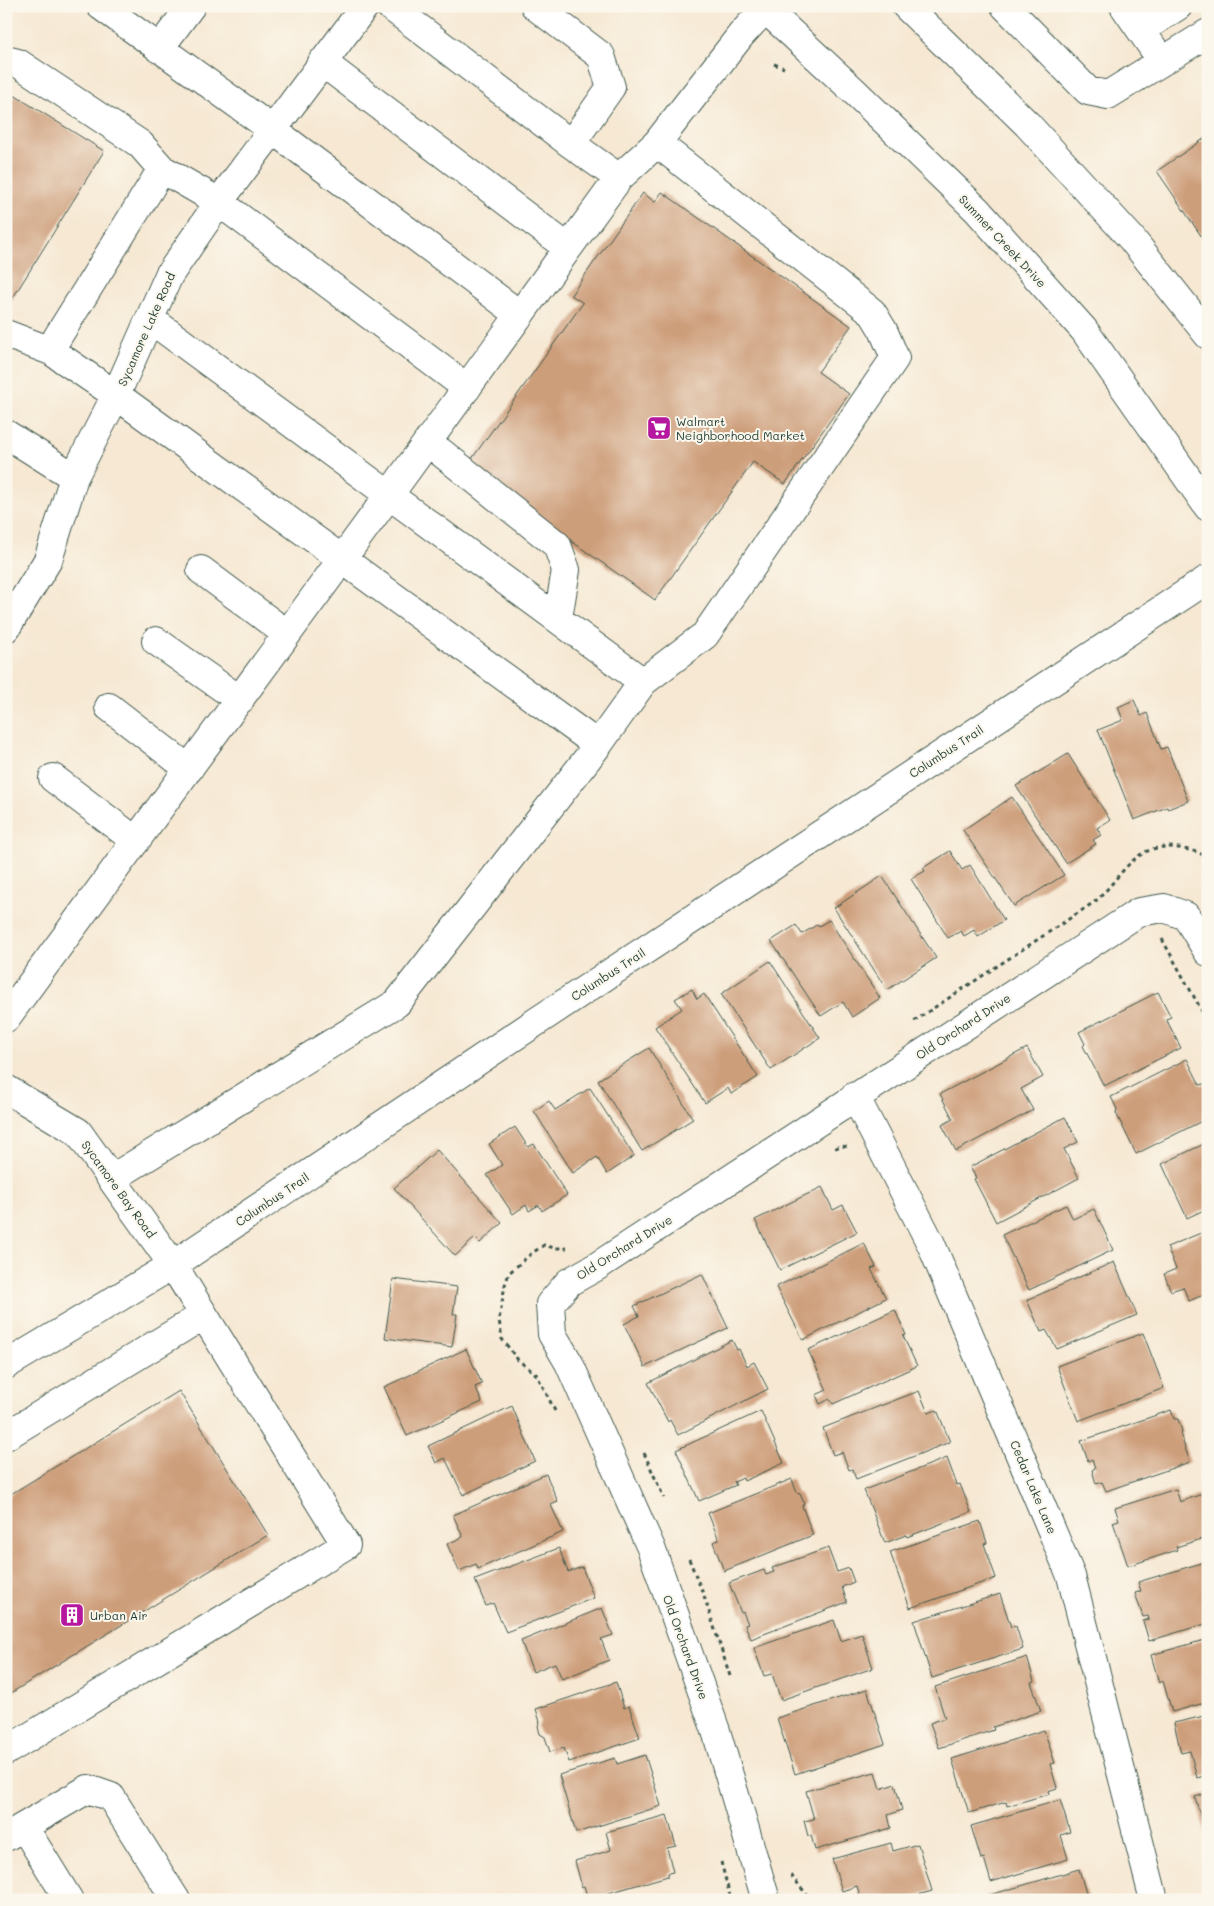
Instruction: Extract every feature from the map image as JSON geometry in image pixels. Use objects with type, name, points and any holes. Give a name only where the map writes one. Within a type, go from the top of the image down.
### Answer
[{"type":"street","points":[[101,6],[273,130],[520,315]]},
{"type":"street","points":[[159,48],[191,6]]},
{"type":"street","name":"Sycamore Lake Road","points":[[6,628],[48,560],[74,476],[116,395],[168,275],[219,202],[365,6]]},
{"type":"street","points":[[390,6],[571,144],[619,178]]},
{"type":"street","points":[[535,6],[601,56],[611,87],[571,144]]},
{"type":"street","points":[[906,6],[1027,124],[1131,238],[1208,336]]},
{"type":"street","points":[[1005,6],[1088,91],[1108,94],[1208,33]]},
{"type":"street","points":[[1124,6],[1162,61]]},
{"type":"street","points":[[1141,30],[1178,6]]},
{"type":"street","points":[[6,1018],[343,560],[619,178],[657,143],[765,7]]},
{"type":"street","name":"Summer Creek Drive","points":[[765,7],[977,210],[1084,330],[1208,507]]},
{"type":"street","points":[[6,60],[18,63],[140,144],[162,169],[219,202],[467,388]]},
{"type":"street","points":[[322,62],[568,248]]},
{"type":"street","points":[[111,1179],[397,1003],[598,745],[644,682],[705,635],[895,358],[883,330],[872,312],[657,143]]},
{"type":"street","points":[[51,351],[57,338],[162,169]]},
{"type":"street","points":[[150,319],[644,682]]},
{"type":"street","points":[[6,334],[51,351],[116,395],[598,745]]},
{"type":"street","points":[[6,434],[74,476]]},
{"type":"street","points":[[428,442],[557,545],[566,570],[558,618]]},
{"type":"street","points":[[201,570],[288,634]]},
{"type":"street","name":"Columbus Trail","points":[[6,1365],[173,1265],[548,1014],[1208,579]]},
{"type":"street","points":[[156,641],[240,700]]},
{"type":"street","points":[[109,707],[189,769]]},
{"type":"street","points":[[53,778],[136,841]]},
{"type":"street","name":"Old Orchard Drive","points":[[766,1900],[716,1731],[651,1548],[569,1362],[552,1334],[550,1304],[569,1282],[1113,927],[1139,912],[1161,920]]},
{"type":"street","points":[[1161,920],[1186,916],[1208,952]]},
{"type":"street","name":"Sycamore Bay Road","points":[[6,1089],[78,1132],[173,1265],[346,1545],[6,1751]]},
{"type":"street","name":"Cedar Lake Lane","points":[[855,1096],[931,1244],[1071,1576],[1154,1900]]},
{"type":"street","points":[[6,1436],[204,1315]]},
{"type":"street","points":[[69,1900],[15,1832],[88,1789],[112,1797],[176,1900]]},
{"type":"path","points":[[774,64],[787,70]]},
{"type":"path","points":[[912,1022],[1087,907],[1102,896],[1116,877],[1133,860],[1150,850],[1171,846],[1203,854],[1208,860]]},
{"type":"path","points":[[1161,920],[1208,1022]]},
{"type":"path","points":[[832,1150],[841,1146],[850,1147],[854,1155]]},
{"type":"path","points":[[557,1414],[537,1376],[518,1360],[502,1339],[499,1320],[502,1296],[509,1273],[544,1245],[554,1248],[569,1248]]},
{"type":"path","points":[[642,1450],[667,1504]]},
{"type":"path","points":[[686,1550],[704,1596],[731,1677]]},
{"type":"path","points":[[719,1853],[731,1900]]},
{"type":"path","points":[[790,1873],[810,1900]]},
{"type":"building","points":[[14,95],[104,151],[6,309],[6,107]]},
{"type":"building","points":[[1208,136],[1208,246],[1157,171]]},
{"type":"building","name":"Walmart Neighborhood Market","points":[[662,192],[851,326],[818,372],[849,394],[785,484],[753,462],[655,600],[466,467],[583,303],[571,295],[643,193],[655,202]]},
{"type":"building","points":[[1134,700],[1141,716],[1147,713],[1161,749],[1167,747],[1188,801],[1134,820],[1098,730],[1123,720],[1118,707]]},
{"type":"building","points":[[1068,754],[1110,820],[1097,828],[1101,835],[1093,840],[1096,844],[1066,863],[1016,786]]},
{"type":"building","points":[[1012,797],[1064,875],[1014,906],[963,830]]},
{"type":"building","points":[[950,851],[962,870],[970,865],[1004,920],[978,937],[974,930],[964,936],[961,931],[948,938],[911,879],[925,871],[923,868]]},
{"type":"building","points":[[882,876],[936,958],[887,990],[834,908]]},
{"type":"building","points":[[829,920],[880,998],[852,1017],[843,1002],[821,1016],[771,941],[796,925],[802,934],[818,924],[819,926]]},
{"type":"building","points":[[770,961],[820,1038],[771,1070],[721,994]]},
{"type":"building","points":[[692,989],[697,999],[704,994],[758,1077],[731,1094],[728,1088],[705,1103],[655,1027],[682,1009],[675,999]]},
{"type":"building","points":[[1158,992],[1171,1017],[1166,1019],[1181,1048],[1104,1086],[1083,1046],[1085,1044],[1079,1032]]},
{"type":"building","points":[[649,1048],[693,1119],[642,1151],[598,1080]]},
{"type":"building","points":[[1027,1048],[1043,1077],[1021,1089],[1033,1110],[956,1151],[942,1125],[953,1119],[940,1094]]},
{"type":"building","points":[[1187,1059],[1200,1085],[1208,1083],[1208,1118],[1136,1154],[1116,1113],[1117,1109],[1111,1097]]},
{"type":"building","points":[[590,1088],[634,1156],[607,1174],[597,1157],[573,1173],[534,1111],[549,1101],[555,1110]]},
{"type":"building","points":[[1065,1117],[1078,1142],[1064,1149],[1079,1178],[996,1222],[974,1179],[976,1178],[970,1167]]},
{"type":"building","points":[[515,1127],[528,1147],[534,1144],[567,1195],[542,1211],[539,1205],[529,1211],[526,1205],[513,1214],[487,1175],[502,1165],[489,1144]]},
{"type":"building","points":[[1208,1142],[1208,1208],[1187,1218],[1162,1164]]},
{"type":"building","points":[[437,1150],[502,1223],[480,1243],[475,1238],[455,1256],[394,1188]]},
{"type":"building","points":[[822,1187],[833,1210],[843,1205],[857,1232],[780,1270],[755,1220]]},
{"type":"building","points":[[1066,1205],[1073,1219],[1094,1209],[1113,1250],[1029,1290],[1002,1235]]},
{"type":"building","points":[[1208,1230],[1208,1293],[1189,1301],[1183,1287],[1171,1291],[1164,1274],[1176,1269],[1167,1247]]},
{"type":"building","points":[[864,1243],[876,1267],[871,1269],[886,1298],[803,1340],[776,1287]]},
{"type":"building","points":[[1114,1262],[1137,1315],[1057,1349],[1046,1330],[1041,1332],[1027,1300]]},
{"type":"building","points":[[702,1274],[728,1328],[645,1367],[624,1324],[639,1316],[634,1306]]},
{"type":"building","points":[[393,1279],[457,1287],[453,1314],[457,1314],[452,1347],[385,1338]]},
{"type":"building","points":[[895,1310],[906,1335],[903,1336],[917,1366],[833,1404],[830,1399],[820,1404],[816,1395],[827,1390],[808,1350]]},
{"type":"building","points":[[1143,1333],[1164,1388],[1078,1421],[1057,1366]]},
{"type":"building","points":[[732,1340],[737,1350],[739,1349],[747,1366],[754,1362],[768,1389],[678,1435],[670,1420],[668,1422],[648,1383]]},
{"type":"building","points":[[466,1349],[482,1384],[475,1387],[482,1402],[407,1436],[384,1387]]},
{"type":"building","name":"Urban Air","points":[[179,1391],[268,1535],[6,1696],[6,1497]]},
{"type":"building","points":[[919,1391],[928,1413],[937,1410],[950,1442],[856,1479],[852,1469],[849,1470],[842,1452],[833,1455],[823,1428]]},
{"type":"building","points":[[512,1406],[535,1461],[463,1495],[445,1458],[436,1463],[428,1446]]},
{"type":"building","points":[[1171,1410],[1174,1419],[1178,1419],[1182,1431],[1181,1436],[1190,1462],[1106,1491],[1102,1482],[1096,1484],[1092,1470],[1095,1468],[1092,1459],[1088,1461],[1081,1441]]},
{"type":"building","points":[[761,1411],[784,1463],[744,1481],[743,1478],[734,1482],[736,1485],[699,1501],[676,1450]]},
{"type":"building","points":[[947,1458],[957,1485],[960,1484],[971,1512],[907,1537],[906,1535],[885,1543],[864,1490]]},
{"type":"building","points":[[546,1474],[558,1502],[551,1505],[563,1532],[478,1569],[476,1564],[459,1571],[447,1544],[463,1537],[453,1515]]},
{"type":"building","points":[[792,1479],[797,1493],[800,1494],[804,1503],[802,1506],[813,1535],[724,1571],[713,1542],[719,1540],[708,1513]]},
{"type":"building","points":[[1176,1489],[1180,1502],[1202,1494],[1208,1510],[1208,1537],[1176,1547],[1177,1550],[1128,1566],[1113,1522],[1119,1520],[1115,1508]]},
{"type":"building","points":[[980,1521],[987,1543],[984,1544],[996,1578],[910,1608],[890,1552]]},
{"type":"building","points":[[559,1548],[568,1572],[582,1567],[594,1598],[506,1632],[493,1603],[486,1606],[475,1580]]},
{"type":"building","points":[[828,1548],[837,1572],[849,1568],[854,1582],[842,1587],[847,1602],[751,1639],[745,1625],[748,1624],[743,1612],[741,1613],[729,1583],[764,1570],[766,1575],[774,1572],[772,1568]]},
{"type":"building","points":[[1208,1561],[1208,1623],[1149,1641],[1143,1621],[1149,1619],[1148,1616],[1143,1617],[1135,1593],[1141,1591],[1138,1582]]},
{"type":"building","points":[[1000,1594],[1011,1627],[1016,1626],[1023,1649],[932,1678],[914,1621]]},
{"type":"building","points":[[602,1608],[613,1635],[601,1639],[609,1660],[562,1679],[555,1663],[533,1672],[521,1641]]},
{"type":"building","points":[[834,1620],[841,1641],[862,1634],[873,1668],[781,1700],[772,1674],[764,1676],[754,1648]]},
{"type":"building","points":[[1208,1639],[1208,1702],[1172,1712],[1163,1681],[1159,1683],[1151,1655]]},
{"type":"building","points":[[1027,1657],[1034,1681],[1031,1682],[1041,1711],[993,1727],[994,1730],[939,1748],[930,1723],[945,1718],[935,1687]]},
{"type":"building","points":[[616,1682],[624,1708],[629,1706],[640,1738],[569,1762],[564,1748],[550,1752],[545,1737],[540,1734],[538,1726],[540,1722],[536,1709]]},
{"type":"building","points":[[867,1689],[885,1744],[795,1774],[777,1718]]},
{"type":"building","points":[[1208,1715],[1208,1775],[1197,1778],[1190,1751],[1181,1753],[1174,1723]]},
{"type":"building","points":[[1044,1730],[1055,1763],[1050,1764],[1057,1788],[1048,1791],[1049,1794],[1007,1806],[1006,1802],[969,1813],[952,1759]]},
{"type":"building","points":[[645,1755],[661,1806],[576,1833],[559,1775],[615,1758],[617,1764]]},
{"type":"building","points":[[875,1772],[880,1789],[895,1784],[902,1810],[888,1815],[891,1828],[815,1850],[811,1835],[808,1836],[804,1821],[814,1819],[806,1791]]},
{"type":"building","points":[[1208,1793],[1208,1839],[1207,1839],[1195,1797]]},
{"type":"building","points":[[1060,1800],[1070,1832],[1061,1835],[1068,1859],[991,1882],[984,1858],[981,1859],[971,1826]]},
{"type":"building","points":[[667,1815],[676,1846],[667,1848],[673,1872],[668,1873],[668,1876],[588,1899],[584,1886],[582,1887],[575,1861],[611,1850],[606,1832]]},
{"type":"building","points":[[891,1843],[893,1851],[918,1844],[932,1891],[901,1900],[861,1900],[857,1886],[842,1891],[832,1859]]},
{"type":"building","points":[[1079,1869],[1088,1900],[984,1900],[983,1897]]},
{"type":"place","name":"Walmart Neighborhood Market","points":[[659,428]]},
{"type":"place","name":"Urban Air","points":[[72,1615]]}]
